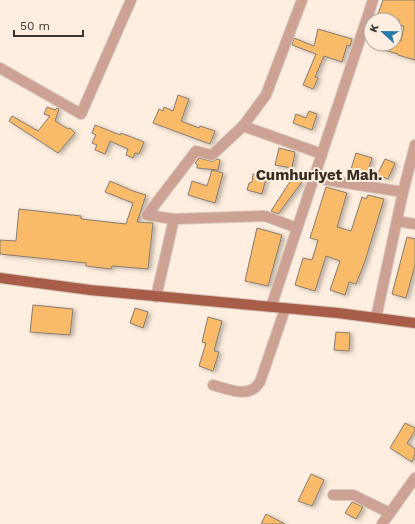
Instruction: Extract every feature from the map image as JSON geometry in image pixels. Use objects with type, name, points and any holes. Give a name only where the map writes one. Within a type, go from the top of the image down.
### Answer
[{"type":"main road","points":[[0,278],[90,290],[271,307],[415,323]]},
{"type":"street","points":[[0,68],[80,114],[131,0]]},
{"type":"street","points":[[297,228],[265,216],[174,218],[147,215],[196,151],[212,156],[243,126],[266,95],[302,0]]},
{"type":"street","points":[[271,307],[373,0]]},
{"type":"street","points":[[243,126],[322,154]]},
{"type":"street","points":[[376,318],[403,192],[415,145]]},
{"type":"street","points":[[314,178],[403,192]]},
{"type":"street","points":[[156,297],[174,218]]},
{"type":"street","points":[[397,221],[415,224]]},
{"type":"street","points":[[213,385],[232,391],[243,392],[253,390],[260,382],[285,309]]},
{"type":"street","points":[[382,524],[415,478]]},
{"type":"street","points":[[333,495],[353,495],[390,513]]},
{"type":"building","points":[[383,0],[415,0],[415,60],[391,52],[403,52],[403,12],[379,12]]},
{"type":"building","points":[[318,29],[352,39],[350,46],[347,45],[342,62],[324,56],[315,77],[318,78],[313,89],[303,85],[316,54],[292,45],[294,38],[314,46]]},
{"type":"building","points":[[178,95],[189,99],[181,121],[199,128],[200,126],[215,131],[210,144],[153,123],[159,109],[163,111],[164,107],[173,111]]},
{"type":"building","points":[[47,107],[55,110],[57,108],[59,109],[55,121],[68,129],[70,128],[75,133],[58,153],[9,121],[12,116],[38,131],[50,116],[44,114]]},
{"type":"building","points":[[309,111],[317,114],[312,130],[293,123],[296,114],[306,118]]},
{"type":"building","points":[[95,125],[120,135],[121,133],[144,142],[139,154],[135,153],[133,158],[126,155],[128,149],[110,141],[105,154],[95,150],[97,145],[92,143],[96,135],[92,133]]},
{"type":"building","points":[[279,148],[295,152],[292,168],[275,165]]},
{"type":"building","points":[[356,153],[372,158],[367,174],[351,169]]},
{"type":"building","points":[[199,158],[211,161],[217,159],[220,160],[218,170],[197,168],[197,164],[195,163]]},
{"type":"building","points":[[385,159],[395,163],[388,179],[377,175]]},
{"type":"building","points":[[212,170],[223,173],[215,203],[188,195],[192,181],[207,186]]},
{"type":"building","points":[[253,174],[266,178],[262,194],[247,190],[249,183],[252,182]]},
{"type":"building","points":[[293,177],[302,182],[278,214],[271,211]]},
{"type":"building","points":[[110,181],[146,195],[137,222],[153,223],[148,269],[112,266],[111,269],[86,266],[86,263],[0,254],[0,240],[16,241],[19,209],[81,216],[81,219],[126,224],[133,203],[105,192]]},
{"type":"building","points":[[326,187],[347,193],[337,227],[351,231],[362,197],[366,199],[368,195],[384,199],[365,261],[356,284],[349,282],[345,295],[330,290],[340,261],[326,256],[315,291],[295,285],[303,258],[312,260],[318,240],[310,238]]},
{"type":"building","points":[[257,228],[282,235],[268,286],[245,281]]},
{"type":"building","points":[[407,237],[415,239],[415,265],[406,298],[392,294]]},
{"type":"building","points":[[33,305],[73,309],[70,335],[30,332]]},
{"type":"building","points":[[135,308],[148,312],[143,328],[130,323]]},
{"type":"building","points":[[208,317],[222,321],[214,351],[219,352],[213,371],[199,366],[206,343],[202,342]]},
{"type":"building","points":[[336,332],[350,333],[349,351],[334,350]]},
{"type":"building","points":[[405,423],[415,428],[415,431],[407,443],[415,449],[412,462],[390,448]]},
{"type":"building","points":[[311,474],[324,480],[312,506],[298,501]]},
{"type":"building","points":[[352,502],[363,507],[356,519],[345,513]]},
{"type":"building","points":[[266,514],[285,524],[261,524]]},
{"type":"district","name":"Cumhuriyet Mah.","points":[[319,175]]}]
